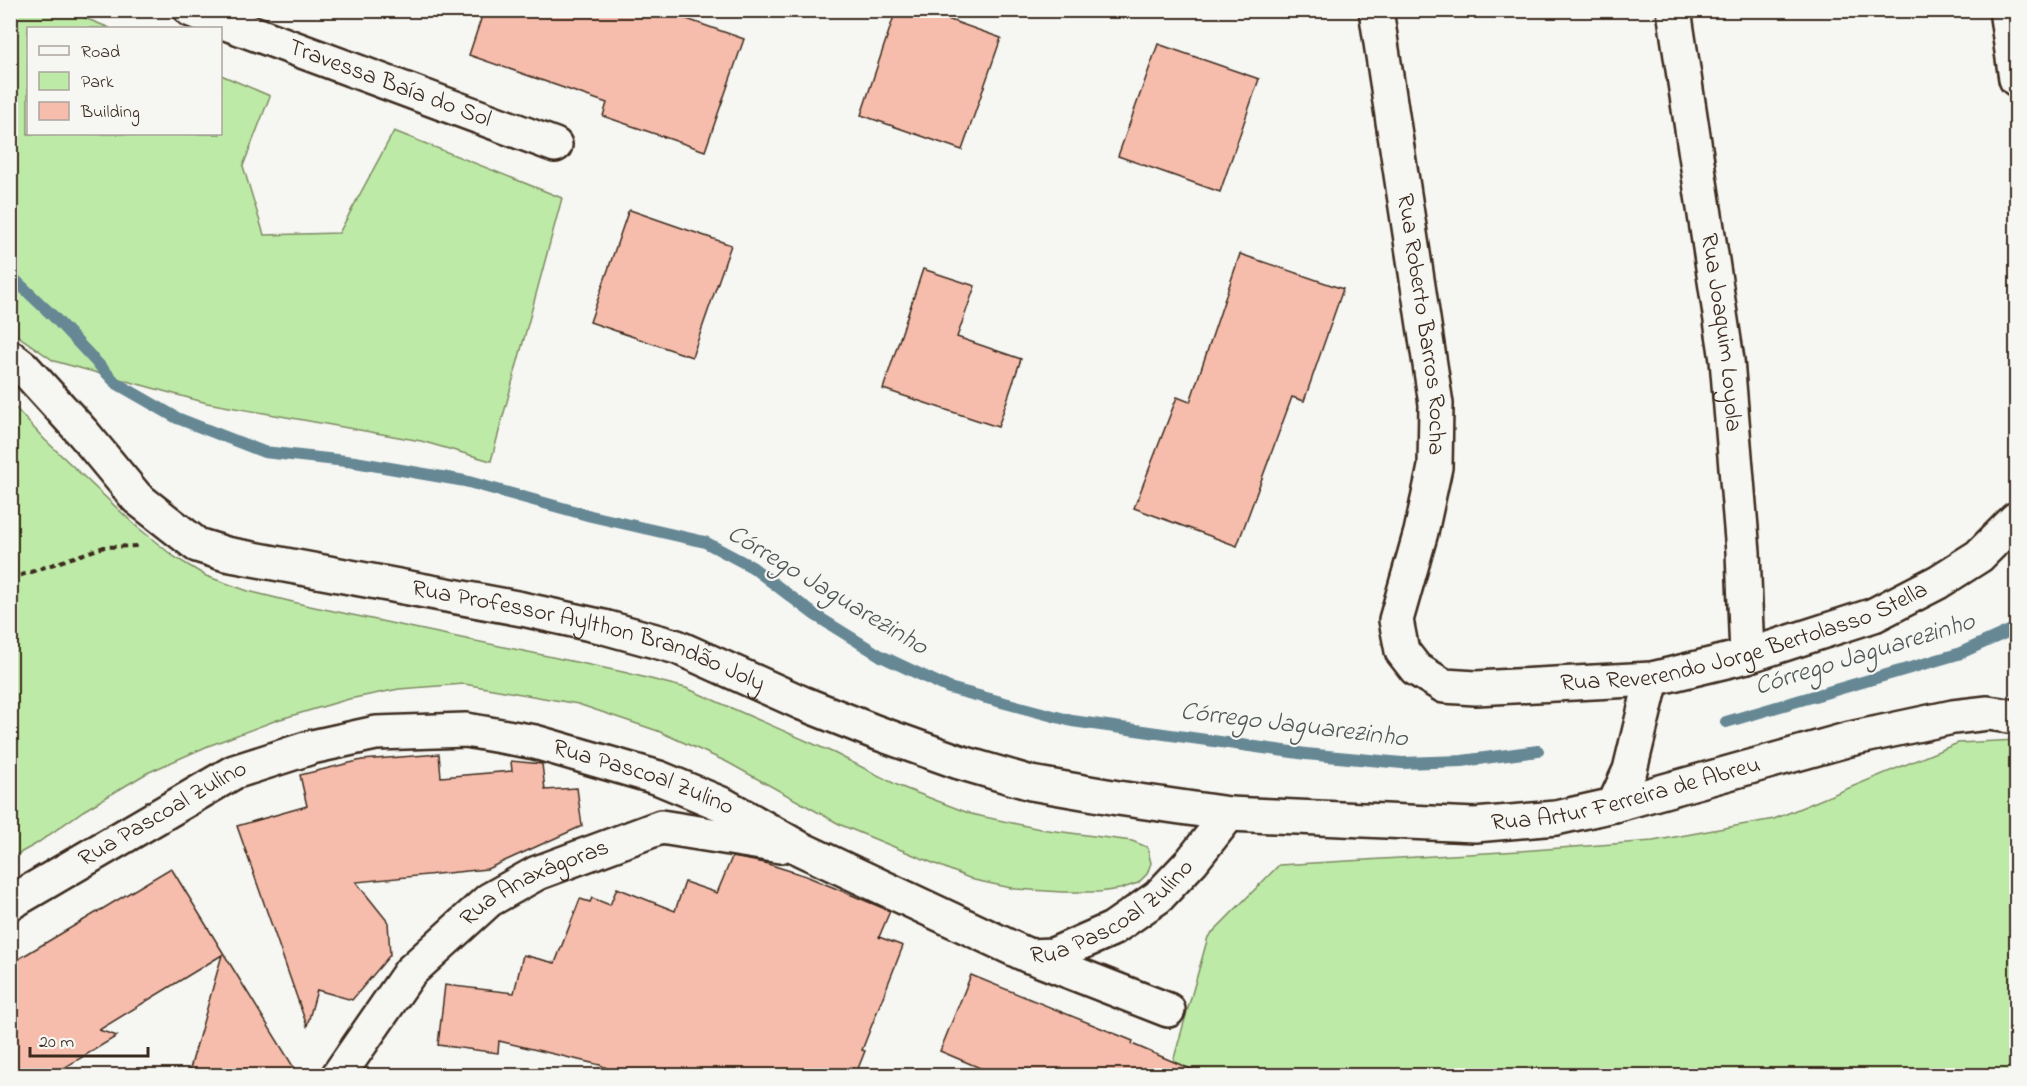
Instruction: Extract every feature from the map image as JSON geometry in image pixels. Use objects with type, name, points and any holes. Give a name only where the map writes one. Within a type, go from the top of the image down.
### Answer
[{"type":"street","name":"Travessa Baía do Sol","points":[[191,10],[555,145]]},
{"type":"street","name":"Rua Roberto Barros Rocha","points":[[1376,10],[1436,404],[1435,467],[1421,532],[1396,620],[1402,651],[1416,669],[1444,686]]},
{"type":"street","name":"Rua Joaquim Loyola","points":[[1674,10],[1727,360],[1743,552],[1747,656]]},
{"type":"street","points":[[2006,10],[2016,79]]},
{"type":"street","name":"Rua Professor Aylthon Brandão Joly","points":[[10,357],[76,426],[137,498],[197,545],[225,554],[522,609],[604,627],[677,647],[802,703],[959,762],[1031,783],[1229,814]]},
{"type":"street","name":"Rua Reverendo Jorge Bertolasso Stella","points":[[1444,686],[1649,694],[1747,656],[1874,615],[1938,582],[1979,556],[2016,519]]},
{"type":"street","points":[[1614,805],[1630,770],[1649,694]]},
{"type":"street","name":"Rua Artur Ferreira de Abreu","points":[[1229,814],[1475,825],[1556,818],[1614,805],[1850,739],[1953,717],[1988,713],[2016,717]]},
{"type":"street","name":"Rua Pascoal Zulino","points":[[10,903],[234,772],[312,747],[376,733],[466,730],[535,742],[659,778],[724,805],[801,849],[1029,956],[1053,955],[1112,929],[1158,897],[1192,861],[1229,814]]},
{"type":"street","name":"Rua Anaxágoras","points":[[338,1076],[410,972],[489,900],[537,873],[661,827],[801,849]]},
{"type":"street","points":[[1029,956],[1168,1011]]},
{"type":"path","points":[[10,579],[104,547],[139,546]]},
{"type":"green space","points":[[11,10],[67,11],[107,27],[27,27],[27,135],[222,135],[222,75],[270,96],[243,166],[264,235],[339,233],[394,131],[562,198],[491,461],[421,441],[207,403],[54,361],[11,331]]},
{"type":"green space","points":[[11,403],[44,439],[136,526],[173,556],[206,576],[248,591],[305,605],[623,672],[686,688],[834,753],[899,786],[971,814],[1040,829],[1132,841],[1147,847],[1151,863],[1147,874],[1138,883],[1099,892],[1016,889],[974,880],[841,825],[727,762],[658,731],[578,704],[464,684],[399,689],[349,699],[277,720],[208,746],[147,773],[11,858]]},
{"type":"green space","points":[[2016,740],[2016,1075],[1169,1076],[1208,937],[1279,865],[1653,841],[1774,819],[1958,743]]},
{"type":"building","points":[[484,10],[661,10],[744,39],[705,151],[603,116],[607,103],[469,55]]},
{"type":"building","points":[[896,10],[922,10],[1001,38],[962,150],[861,115]]},
{"type":"building","points":[[1158,44],[1259,79],[1220,192],[1118,156]]},
{"type":"building","points":[[630,210],[731,245],[692,357],[590,322]]},
{"type":"building","points":[[1240,254],[1343,289],[1304,401],[1292,397],[1237,546],[1134,508],[1177,397],[1190,402]]},
{"type":"building","points":[[923,269],[975,286],[957,337],[1021,359],[998,427],[883,389]]},
{"type":"building","points":[[439,754],[441,777],[512,771],[511,761],[542,764],[545,790],[577,788],[582,826],[487,869],[356,882],[388,922],[390,955],[352,1000],[317,990],[307,1026],[237,826],[307,806],[300,775],[362,760]]},
{"type":"building","points":[[732,857],[765,863],[806,876],[890,911],[879,937],[903,946],[862,1050],[865,1051],[855,1076],[625,1076],[600,1065],[499,1041],[498,1053],[438,1045],[445,985],[514,993],[523,955],[555,963],[580,899],[590,902],[592,898],[610,905],[617,888],[675,911],[685,882],[717,893]]},
{"type":"building","points":[[171,868],[299,1076],[188,1076],[222,955],[99,1030],[117,1036],[51,1076],[10,1076],[10,964]]},
{"type":"building","points":[[971,975],[1133,1041],[1132,1044],[1207,1076],[999,1076],[940,1051]]},
{"type":"waterway","name":"Córrego Jaguarezinho","points":[[10,275],[53,316],[116,383],[177,418],[264,452],[355,462],[465,481],[591,516],[705,542],[752,567],[815,615],[881,656],[949,688],[1072,721],[1306,754],[1402,763],[1462,761],[1538,751]]},
{"type":"waterway","name":"Córrego Jaguarezinho","points":[[1726,722],[1958,654],[2016,628]]}]
